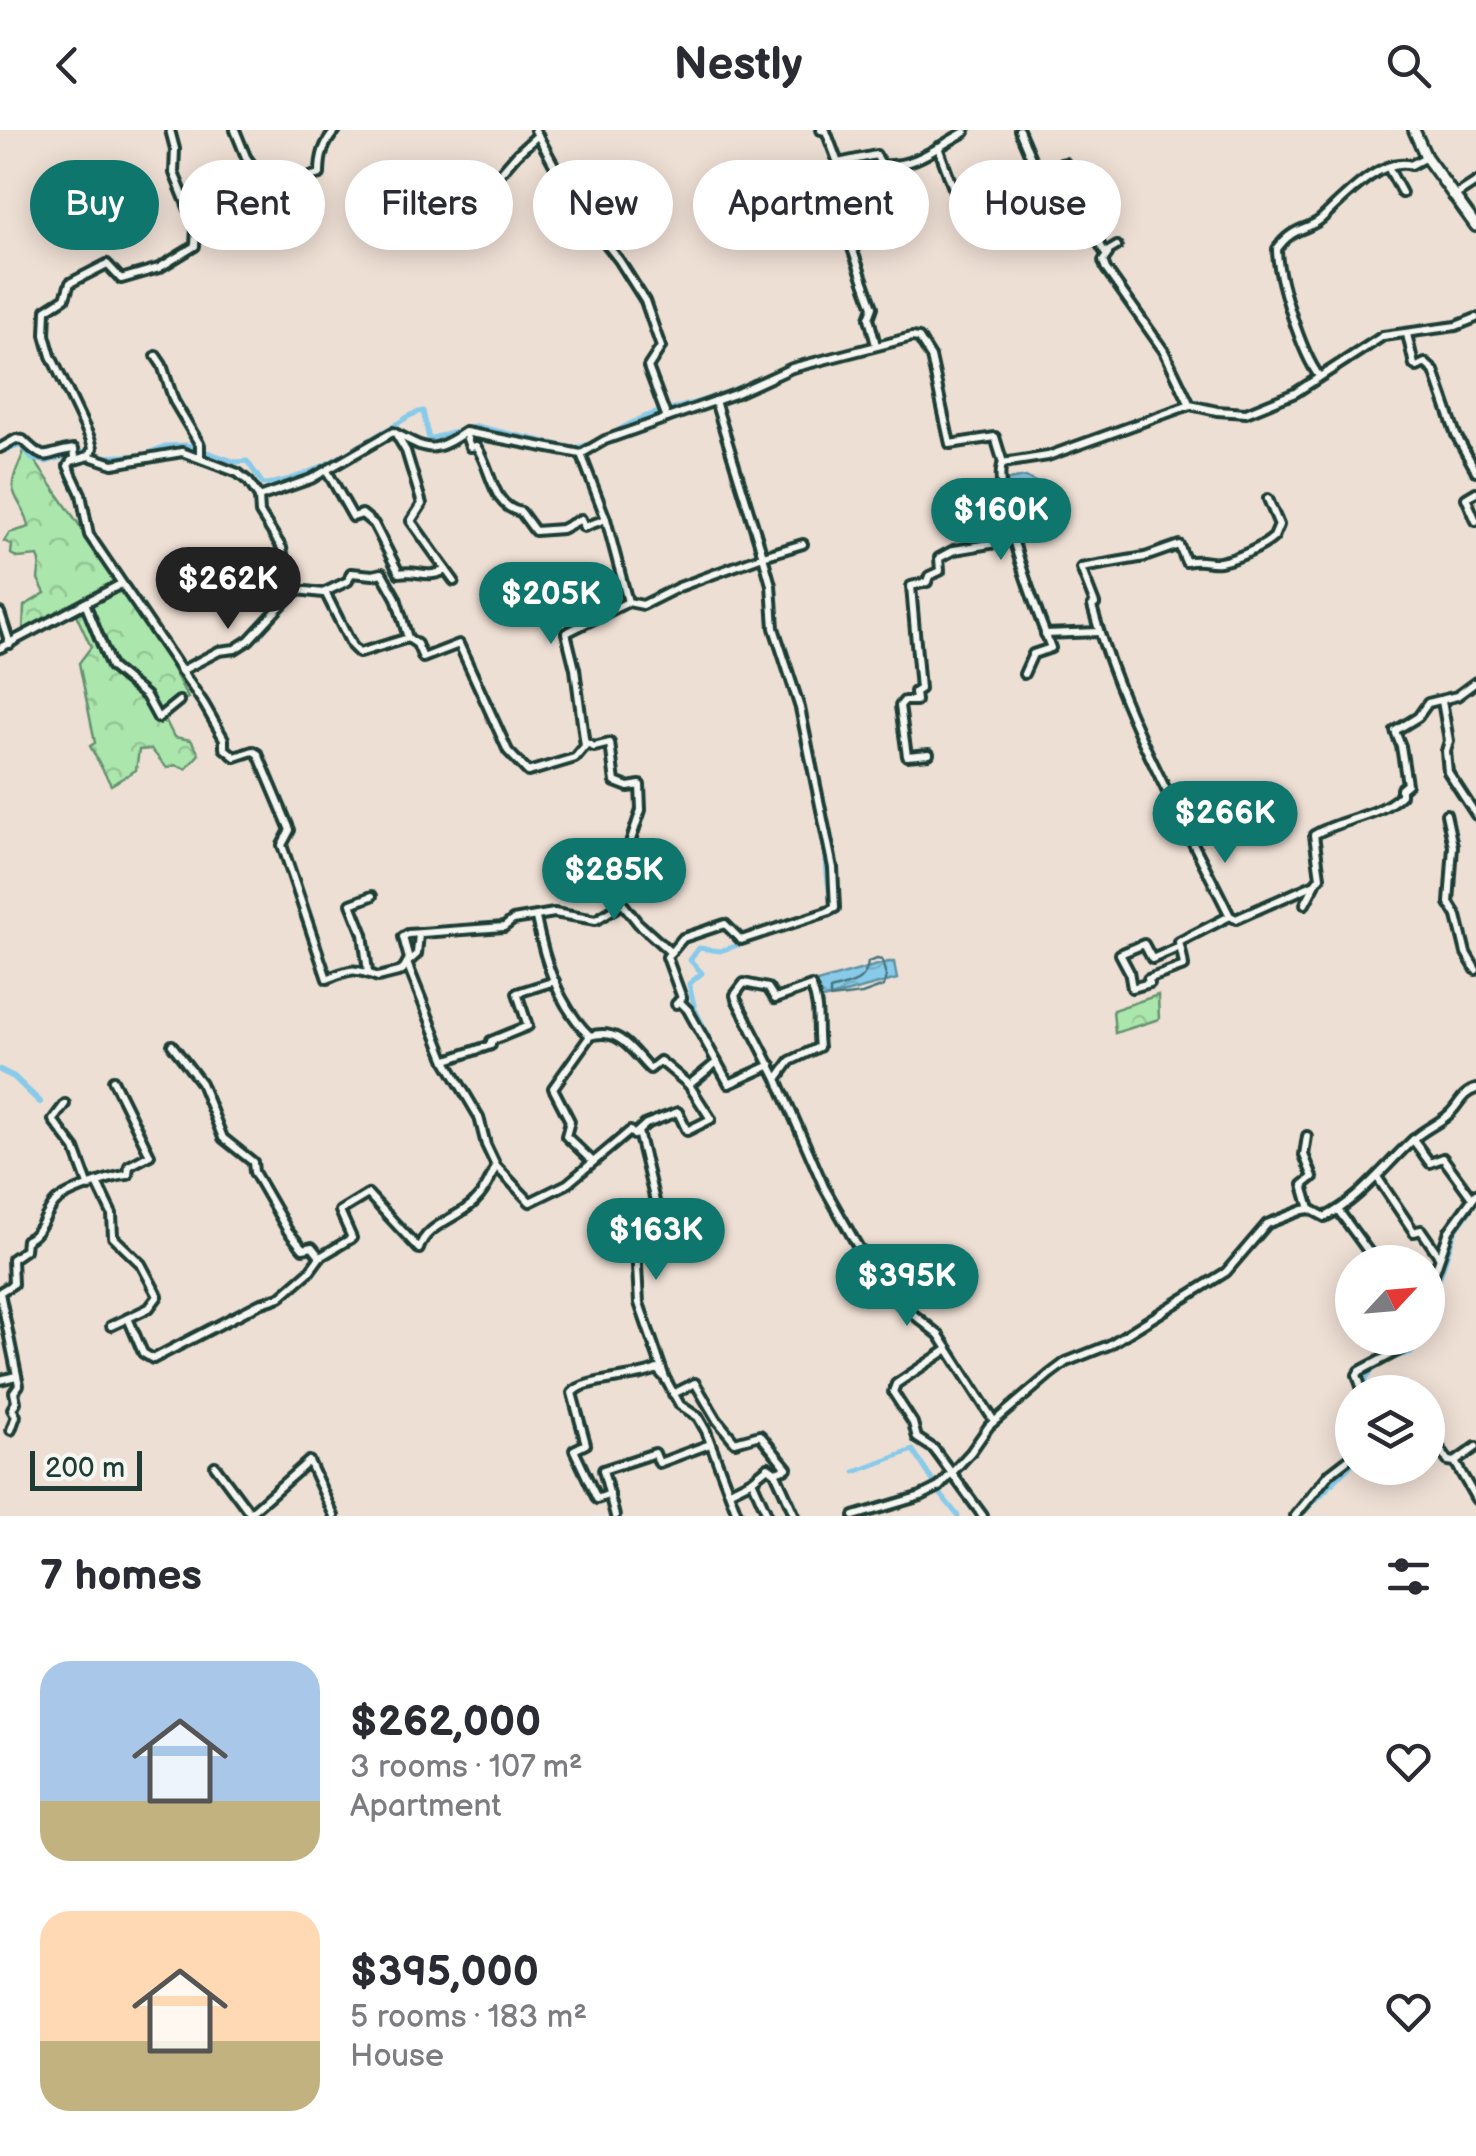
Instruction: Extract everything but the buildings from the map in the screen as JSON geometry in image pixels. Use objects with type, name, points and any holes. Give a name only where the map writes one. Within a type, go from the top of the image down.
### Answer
[{"type":"main road","points":[[1414,130],[1426,156],[1476,226]]},
{"type":"street","points":[[170,130],[175,149],[174,174],[179,186]]},
{"type":"street","points":[[235,130],[248,160]]},
{"type":"street","points":[[320,160],[327,138],[336,130]]},
{"type":"street","points":[[821,130],[826,131],[837,160]]},
{"type":"street","points":[[1020,130],[1032,160]]},
{"type":"street","points":[[512,160],[536,132],[575,204],[619,260],[645,302],[660,348],[648,367],[666,414]]},
{"type":"street","points":[[918,160],[965,132]]},
{"type":"street","points":[[938,147],[949,177]]},
{"type":"street","points":[[852,160],[876,155],[879,160]]},
{"type":"street","points":[[1319,376],[1306,357],[1283,289],[1277,249],[1289,234],[1321,219],[1341,196],[1388,167],[1404,162],[1411,165],[1426,156]]},
{"type":"street","points":[[1388,167],[1402,194]]},
{"type":"street","points":[[1453,196],[1476,182]]},
{"type":"street","points":[[182,671],[219,650],[235,648],[249,640],[289,597],[282,548],[260,513],[259,497],[242,475],[200,452],[177,451],[113,464],[91,452],[45,335],[46,310],[65,298],[70,282],[106,264],[121,279],[150,271],[189,250]]},
{"type":"street","points":[[853,250],[873,307],[869,318],[876,345]]},
{"type":"street","points":[[1105,250],[1108,254]]},
{"type":"street","points":[[1112,250],[1103,261],[1106,269],[1164,352],[1190,405]]},
{"type":"street","points":[[1003,462],[1048,456],[1190,405],[1246,413],[1296,393],[1383,336],[1456,326],[1476,318]]},
{"type":"street","points":[[1407,334],[1414,365],[1417,368],[1425,363],[1434,372],[1456,435],[1476,471]]},
{"type":"street","points":[[393,432],[428,450],[441,448],[465,432],[581,454],[666,414],[716,401],[792,368],[876,345],[919,338],[931,357],[950,444],[996,437],[1003,462],[998,470],[1000,488],[1051,648],[1033,654],[1024,674]]},
{"type":"street","points":[[156,356],[200,452]]},
{"type":"street","points":[[716,401],[764,556],[774,628],[800,708],[833,868],[835,908],[741,940],[725,924],[682,938],[667,957],[682,992],[678,1003],[688,1010],[729,1084],[767,1066]]},
{"type":"street","points":[[259,497],[328,471],[393,432]]},
{"type":"street","points":[[393,432],[406,451],[422,504],[411,521],[454,581]]},
{"type":"street","points":[[465,432],[470,447],[476,446],[487,462],[501,503],[510,511],[521,512],[534,531],[562,529],[580,519],[584,527],[591,526],[606,519]]},
{"type":"street","points":[[0,448],[23,440],[42,457],[49,458],[74,449],[68,466],[81,494],[89,536],[216,724],[224,748],[235,757],[252,751],[258,754],[290,830],[282,844],[327,979],[353,969],[378,977],[402,970],[417,954],[419,934]]},
{"type":"street","points":[[74,457],[91,452]]},
{"type":"street","points":[[581,454],[606,519],[628,602]]},
{"type":"street","points":[[328,471],[353,517],[362,514],[374,524],[399,572],[411,570],[422,576],[434,576],[446,570]]},
{"type":"street","points":[[1476,492],[1466,498],[1476,521]]},
{"type":"street","points":[[1268,500],[1279,525],[1271,542],[1228,559],[1186,562],[1179,545],[1145,557],[1081,568],[1095,604],[1092,606],[1098,632],[1135,728],[1230,916],[1236,919],[1315,884]]},
{"type":"street","points":[[929,754],[907,756],[900,715],[900,706],[904,701],[916,701],[915,692],[920,689],[911,586],[927,582],[929,576],[940,571],[939,558],[954,550],[1014,540]]},
{"type":"street","points":[[289,589],[325,592],[348,582],[351,573],[374,576],[382,572],[396,598],[408,638],[417,644],[423,658],[459,644],[508,750],[528,772],[575,758],[585,742],[578,682],[566,633],[628,602],[643,605],[679,586],[803,544]]},
{"type":"street","points":[[0,648],[121,584]]},
{"type":"street","points":[[325,592],[359,654],[408,638]]},
{"type":"street","points":[[84,603],[112,667],[146,696],[158,718],[179,701]]},
{"type":"street","points":[[0,613],[10,644]]},
{"type":"street","points":[[1045,634],[1098,632]]},
{"type":"street","points":[[1305,904],[1320,876],[1314,836],[1350,818],[1386,809],[1402,795],[1407,784],[1401,746],[1394,730],[1418,717],[1428,703],[1457,696],[1476,682]]},
{"type":"street","points":[[1442,700],[1449,741],[1448,772],[1476,815]]},
{"type":"street","points":[[585,742],[594,747],[610,743],[615,782],[628,787],[640,785],[639,820],[620,882],[622,904],[669,951]]},
{"type":"street","points":[[1446,814],[1452,846],[1449,903],[1466,954],[1476,970]]},
{"type":"street","points":[[368,974],[363,934],[350,904],[372,896]]},
{"type":"street","points":[[593,1162],[566,1136],[570,1121],[553,1088],[590,1036],[601,1033],[630,1044],[650,1069],[660,1062],[688,1085],[712,1119],[688,1131],[678,1112],[646,1124],[634,1134],[630,1131],[593,1162],[566,1184],[530,1202],[496,1166],[480,1117],[446,1061],[407,963],[408,951],[402,937],[504,927],[513,920],[554,913],[596,920],[622,904]]},
{"type":"street","points":[[1180,947],[1152,959],[1144,944],[1120,954],[1132,988],[1184,966],[1179,942],[1230,916]]},
{"type":"street","points":[[536,918],[543,957],[564,1004],[590,1036]]},
{"type":"street","points":[[446,1061],[528,1026],[517,993],[554,981]]},
{"type":"street","points":[[777,1079],[790,1061],[819,1048],[819,1010],[811,986],[775,999],[768,988],[744,983],[735,995],[824,1188],[881,1286],[939,1335],[994,1421]]},
{"type":"street","points":[[172,1045],[201,1084],[223,1138],[253,1162],[254,1172],[288,1231],[303,1249],[312,1246],[320,1257]]},
{"type":"street","points":[[688,1085],[717,1062]]},
{"type":"street","points":[[10,1430],[16,1416],[12,1408],[16,1402],[14,1392],[19,1388],[0,1293],[14,1284],[12,1259],[26,1250],[26,1240],[35,1236],[54,1202],[116,1175],[128,1176],[129,1166],[150,1156],[112,1080]]},
{"type":"street","points":[[1307,1136],[1304,1155],[1313,1178],[1303,1185],[1310,1209],[1324,1217],[1338,1210],[1413,1140],[1449,1114],[1467,1092],[1476,1089]]},
{"type":"street","points":[[64,1104],[55,1117],[112,1214],[113,1237],[141,1264],[158,1296],[149,1308],[110,1326]]},
{"type":"street","points":[[638,1130],[664,1235],[662,1240],[636,1247],[639,1304],[665,1378],[685,1410],[698,1417],[738,1516]]},
{"type":"street","points":[[1413,1140],[1430,1163],[1442,1158],[1474,1196],[1443,1245]]},
{"type":"street","points":[[128,1318],[143,1353],[148,1359],[157,1358],[280,1296],[309,1272],[320,1257],[352,1238],[340,1210],[368,1194],[418,1249],[420,1242],[443,1221],[466,1210],[483,1193],[496,1166]]},
{"type":"street","points":[[1377,1177],[1413,1231],[1420,1230],[1431,1245]]},
{"type":"street","points":[[854,1516],[930,1493],[953,1473],[994,1421],[1066,1362],[1109,1346],[1226,1272],[1263,1227],[1310,1209]]},
{"type":"street","points":[[1338,1210],[1364,1245]]},
{"type":"street","points":[[948,1349],[896,1384],[894,1392],[913,1422],[917,1438],[934,1449],[983,1516]]},
{"type":"street","points":[[1357,1375],[1390,1355]]},
{"type":"street","points":[[610,1494],[598,1499],[574,1450],[586,1444],[572,1393],[588,1382],[639,1378],[657,1369],[665,1378]]},
{"type":"street","points":[[0,1380],[16,1376]]},
{"type":"street","points":[[673,1394],[696,1382],[735,1442],[760,1435],[787,1468],[775,1472]]},
{"type":"street","points":[[698,1417],[710,1408]]},
{"type":"street","points":[[615,1516],[603,1470],[655,1453],[659,1463],[710,1444]]},
{"type":"street","points":[[1455,1462],[1476,1447]]},
{"type":"street","points":[[1445,1458],[1455,1462],[1476,1499]]},
{"type":"street","points":[[215,1466],[250,1513],[308,1461],[334,1516]]},
{"type":"street","points":[[730,1491],[768,1467],[775,1472],[795,1516]]},
{"type":"street","points":[[1295,1516],[1335,1469]]},
{"type":"street","points":[[752,1480],[768,1516]]},
{"type":"green space","points":[[25,447],[151,628],[188,698],[161,711],[174,737],[191,740],[199,754],[186,769],[175,765],[167,768],[151,749],[139,750],[136,770],[111,785],[90,746],[95,743],[79,663],[91,647],[73,608],[64,607],[41,624],[23,630],[24,606],[45,593],[38,579],[38,556],[18,558],[11,554],[12,545],[4,541],[9,533],[29,527],[13,488]]},
{"type":"green space","points":[[1158,995],[1159,1019],[1115,1033],[1113,1010]]},
{"type":"water","points":[[1026,477],[1039,484],[1051,534],[1030,540],[1017,527],[1007,480]]},
{"type":"water","points":[[894,962],[897,979],[819,1000],[813,983]]},
{"type":"waterway","points":[[0,452],[22,445],[32,459],[47,462],[77,452],[89,451],[100,457],[144,455],[165,446],[187,445],[236,462],[247,461],[263,484],[314,470],[423,411],[429,439],[476,426],[573,448],[594,443],[643,418],[737,388]]},
{"type":"waterway","points":[[764,1063],[732,1078],[727,1074],[695,1009],[689,984],[702,973],[690,960],[699,948],[720,951],[832,914],[822,834],[802,742]]},
{"type":"waterway","points":[[0,1070],[14,1077],[40,1102]]},
{"type":"waterway","points":[[1445,1262],[1455,1232],[1476,1202]]},
{"type":"waterway","points":[[1389,1359],[1402,1355]]},
{"type":"waterway","points":[[1369,1375],[1375,1366]]},
{"type":"waterway","points":[[855,1472],[913,1450],[936,1486]]},
{"type":"waterway","points":[[1300,1516],[1335,1481]]},
{"type":"waterway","points":[[939,1492],[958,1516]]}]
